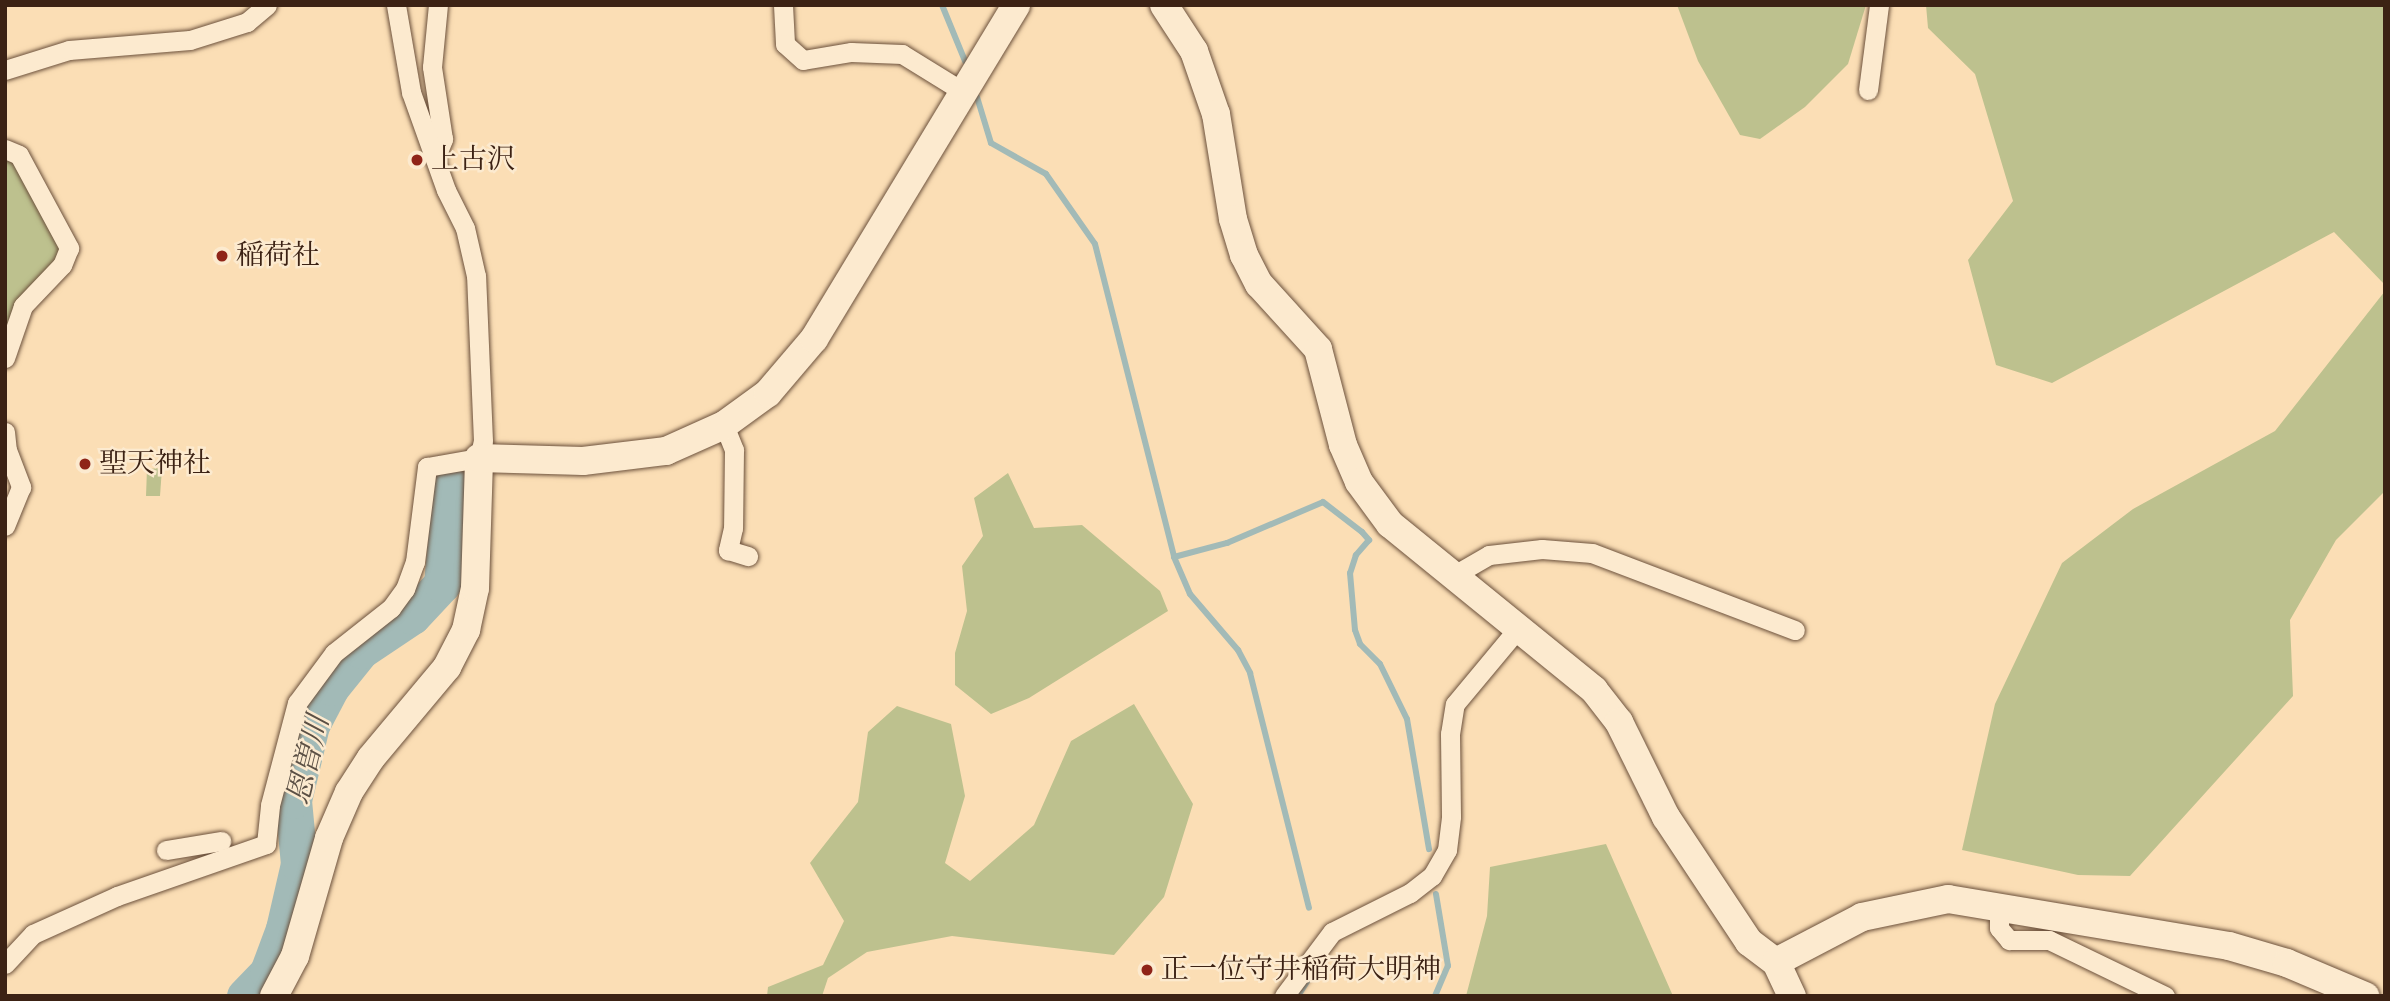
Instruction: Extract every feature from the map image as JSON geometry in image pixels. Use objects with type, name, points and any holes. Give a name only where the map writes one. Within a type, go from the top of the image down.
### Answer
[{"type":"street","points":[[5,70],[69,50],[190,40],[247,22],[267,5]]},
{"type":"street","points":[[280,994],[295,956],[329,838],[349,792],[371,758],[447,667],[466,630],[475,588],[480,458],[480,298],[465,228],[435,159],[411,92],[396,5]]},
{"type":"street","points":[[435,159],[443,131],[432,75],[439,5]]},
{"type":"street","points":[[783,5],[785,44],[803,60],[851,52],[902,54],[962,91]]},
{"type":"street","points":[[5,964],[33,934],[117,896],[266,844],[270,805],[296,703],[334,653],[391,608],[405,589],[415,562],[427,467],[480,458],[583,461],[666,451],[724,425],[768,393],[814,339],[1016,5]]},
{"type":"street","points":[[1164,5],[1194,51],[1216,114],[1233,219],[1244,255],[1259,284],[1318,349],[1343,445],[1359,482],[1391,524],[1567,663],[1619,722],[1666,817],[1749,942],[1776,962],[1792,996]]},
{"type":"street","points":[[1868,90],[1879,5]]},
{"type":"street","points":[[5,149],[19,155],[69,248],[62,265],[23,306],[5,358]]},
{"type":"street","points":[[724,425],[734,450],[733,528],[728,550],[748,556]]},
{"type":"street","points":[[5,432],[7,450],[21,487],[5,526]]},
{"type":"street","points":[[1456,574],[1489,555],[1542,549],[1592,553],[1795,630]]},
{"type":"street","points":[[1284,996],[1332,932],[1410,893],[1432,876],[1449,839],[1450,734],[1455,704],[1520,626]]},
{"type":"street","points":[[166,850],[220,841]]},
{"type":"street","points":[[1776,962],[1862,917],[1889,908],[1948,899],[2230,946],[2287,963],[2365,996]]},
{"type":"street","points":[[1999,906],[1999,928],[2009,940],[2049,940],[2165,996]]},
{"type":"green space","points":[[1677,5],[1866,5],[1848,64],[1805,107],[1760,139],[1740,135],[1698,61]]},
{"type":"green space","points":[[1926,5],[2385,5],[2385,285],[2334,232],[2052,383],[1996,365],[1968,260],[2013,201],[1975,74],[1928,28]]},
{"type":"green space","points":[[5,153],[19,165],[65,250],[5,336]]},
{"type":"green space","points":[[2385,291],[2385,491],[2336,540],[2290,620],[2293,696],[2130,876],[2078,875],[1962,850],[1995,704],[2062,563],[2133,509],[2275,431]]},
{"type":"green space","points":[[162,468],[160,496],[146,496],[147,469]]},
{"type":"green space","points":[[1008,473],[1034,528],[1082,525],[1160,591],[1168,611],[1029,698],[991,714],[955,685],[955,653],[967,611],[962,566],[983,536],[974,498]]},
{"type":"green space","points":[[1134,704],[1193,804],[1164,897],[1114,955],[952,936],[867,952],[828,978],[822,996],[767,996],[768,987],[823,965],[844,921],[810,863],[858,802],[868,732],[897,706],[951,724],[965,796],[945,863],[970,881],[1034,825],[1071,741]]},
{"type":"green space","points":[[1606,844],[1673,996],[1466,996],[1487,916],[1490,867]]},
{"type":"waterway","points":[[942,5],[965,61]]},
{"type":"waterway","points":[[977,97],[991,143],[1046,174],[1095,244],[1174,557],[1190,594],[1238,650],[1250,673],[1309,908]]},
{"type":"waterway","name":"恩曽川","points":[[245,996],[268,972],[284,929],[299,864],[293,800],[311,725],[331,687],[361,650],[412,616],[442,584],[451,479]]},
{"type":"waterway","points":[[1174,557],[1227,543],[1323,502],[1369,540],[1356,555],[1350,573],[1355,630],[1360,644],[1380,664],[1407,719],[1429,849]]},
{"type":"waterway","points":[[1435,996],[1448,966],[1436,894]]},
{"type":"waterway","points":[[1298,996],[1308,980]]},
{"type":"place","name":"上古沢","points":[[417,160]]},
{"type":"place","name":"稲荷社","points":[[222,256]]},
{"type":"place","name":"聖天神社","points":[[85,464]]},
{"type":"place","name":"正一位守井稲荷大明神","points":[[1147,970]]}]
